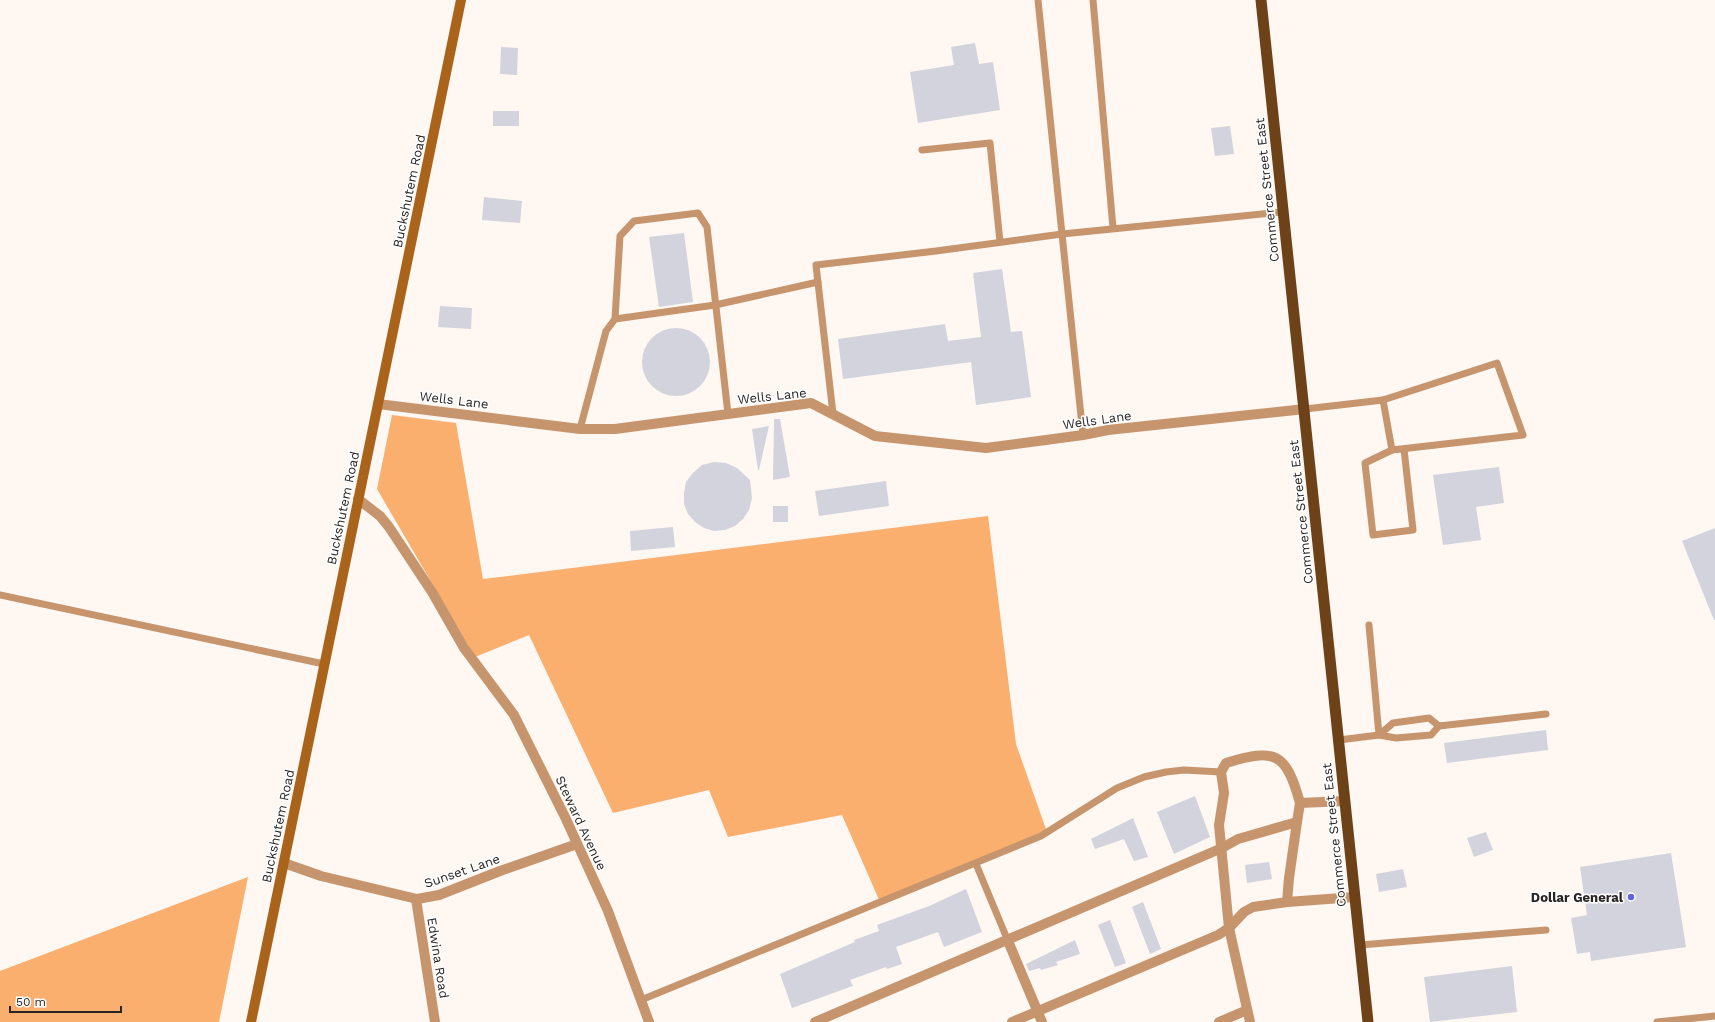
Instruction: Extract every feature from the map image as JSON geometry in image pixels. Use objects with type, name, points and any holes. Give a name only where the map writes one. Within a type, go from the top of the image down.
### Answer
[{"type":"highway","name":"Commerce Street East","points":[[1261,0],[1368,1022]]},
{"type":"main road","name":"Buckshutem Road","points":[[251,1022],[461,0]]},
{"type":"street","name":"Wells Lane","points":[[378,404],[580,428],[615,429],[811,403],[875,436],[986,448],[1138,427],[1305,409]]},
{"type":"street","name":"Steward Avenue","points":[[358,498],[380,516],[389,527],[432,592],[464,648],[482,669],[514,715],[577,844],[608,912],[649,1022]]},
{"type":"street","points":[[1250,1022],[1229,928],[1219,825],[1224,792],[1221,772],[1226,764],[1252,755],[1271,755],[1282,762],[1293,778],[1300,803],[1287,902]]},
{"type":"street","points":[[1300,803],[1345,801]]},
{"type":"street","points":[[815,1022],[1008,941],[1222,848],[1238,839],[1297,822]]},
{"type":"street","name":"Sunset Lane","points":[[284,863],[321,876],[416,899],[438,895],[577,844]]},
{"type":"street","points":[[1012,1022],[1040,1017],[1218,935],[1229,928],[1244,912],[1253,907],[1287,902],[1354,897]]},
{"type":"street","name":"Edwina Road","points":[[416,899],[435,1022]]},
{"type":"street","points":[[1008,941],[1040,1017]]},
{"type":"street","points":[[1219,1022],[1247,1010]]},
{"type":"lane","points":[[1038,0],[1083,435]]},
{"type":"lane","points":[[1093,0],[1113,228]]},
{"type":"lane","points":[[922,150],[990,143],[1000,242]]},
{"type":"lane","points":[[833,414],[816,265],[1113,228],[1283,212]]},
{"type":"lane","points":[[580,428],[606,331],[615,319],[620,236],[634,221],[698,213],[707,227],[714,305],[728,414]]},
{"type":"lane","points":[[615,319],[714,305],[818,282]]},
{"type":"lane","points":[[1305,409],[1383,400],[1497,362],[1523,435],[1392,450],[1365,463],[1372,535],[1413,530],[1404,449]]},
{"type":"lane","points":[[1383,400],[1392,450]]},
{"type":"lane","points":[[0,596],[324,664]]},
{"type":"lane","points":[[1369,625],[1379,735]]},
{"type":"lane","points":[[1339,740],[1379,735],[1396,738],[1431,735],[1439,726],[1546,714]]},
{"type":"lane","points":[[1379,735],[1393,723],[1429,718],[1439,726]]},
{"type":"lane","points":[[641,1000],[976,864],[1041,836],[1118,788],[1144,777],[1184,770],[1221,772]]},
{"type":"lane","points":[[976,864],[1008,941]]},
{"type":"lane","points":[[1360,945],[1546,930]]},
{"type":"lane","points":[[1657,1022],[1715,1016]]},
{"type":"shaded area","points":[[392,415],[456,423],[483,579],[988,516],[1016,744],[1047,832],[880,902],[842,815],[728,837],[709,790],[613,813],[529,635],[475,657],[377,489]]},
{"type":"shaded area","points":[[248,877],[219,1022],[0,1022],[0,971]]},
{"type":"building","points":[[975,43],[979,64],[993,62],[1000,110],[918,123],[910,72],[954,65],[951,47]]},
{"type":"building","points":[[501,47],[518,48],[517,75],[500,74]]},
{"type":"building","points":[[493,111],[519,111],[519,126],[493,126]]},
{"type":"building","points":[[1230,126],[1234,154],[1215,156],[1211,128]]},
{"type":"building","points":[[484,197],[522,201],[520,223],[482,220]]},
{"type":"building","points":[[684,233],[693,302],[659,307],[649,237]]},
{"type":"building","points":[[1002,269],[1011,332],[1022,331],[1031,397],[976,405],[971,362],[843,379],[838,339],[945,324],[948,341],[981,337],[973,273]]},
{"type":"building","points":[[440,306],[472,308],[471,329],[438,327]]},
{"type":"building","points":[[669,328],[683,328],[695,333],[705,343],[710,355],[710,369],[705,381],[695,391],[683,396],[669,396],[657,391],[647,381],[642,369],[642,355],[647,343],[657,333]]},
{"type":"building","points":[[774,419],[780,419],[790,477],[773,480]]},
{"type":"building","points":[[769,426],[759,470],[758,470],[752,429]]},
{"type":"building","points":[[714,462],[726,463],[737,468],[750,480],[752,498],[749,510],[743,519],[735,526],[725,530],[714,531],[704,528],[695,522],[688,514],[684,504],[684,493],[686,482],[693,473],[702,465]]},
{"type":"building","points":[[1499,467],[1504,503],[1476,507],[1481,540],[1443,545],[1433,475]]},
{"type":"building","points":[[886,481],[889,506],[819,516],[815,491]]},
{"type":"building","points":[[773,506],[788,506],[788,522],[773,522]]},
{"type":"building","points":[[673,527],[675,547],[631,551],[630,531]]},
{"type":"building","points":[[1715,528],[1715,620],[1714,620],[1682,541]]},
{"type":"building","points":[[1546,730],[1548,750],[1447,763],[1444,743]]},
{"type":"building","points":[[1195,796],[1210,837],[1174,854],[1157,812]]},
{"type":"building","points":[[1133,818],[1148,857],[1134,861],[1124,839],[1095,849],[1091,839]]},
{"type":"building","points":[[1486,832],[1493,850],[1474,857],[1467,838]]},
{"type":"building","points":[[1671,853],[1686,947],[1591,961],[1590,952],[1577,954],[1571,918],[1587,915],[1580,867]]},
{"type":"building","points":[[1269,862],[1272,879],[1247,883],[1245,865]]},
{"type":"building","points":[[1403,869],[1407,887],[1379,892],[1376,874]]},
{"type":"building","points":[[966,889],[982,932],[944,947],[938,932],[896,947],[902,964],[887,969],[886,967],[850,980],[853,986],[792,1008],[780,974],[855,942],[854,940],[879,931],[877,925],[929,906]]},
{"type":"building","points":[[1143,902],[1161,949],[1150,954],[1132,907]]},
{"type":"building","points":[[1110,920],[1126,963],[1115,967],[1098,925]]},
{"type":"building","points":[[1075,940],[1080,954],[1056,962],[1058,965],[1041,970],[1040,968],[1029,971],[1026,964]]},
{"type":"building","points":[[1512,966],[1517,1012],[1430,1022],[1424,977]]},
{"type":"place","name":"Dollar General","points":[[1631,897]]}]
